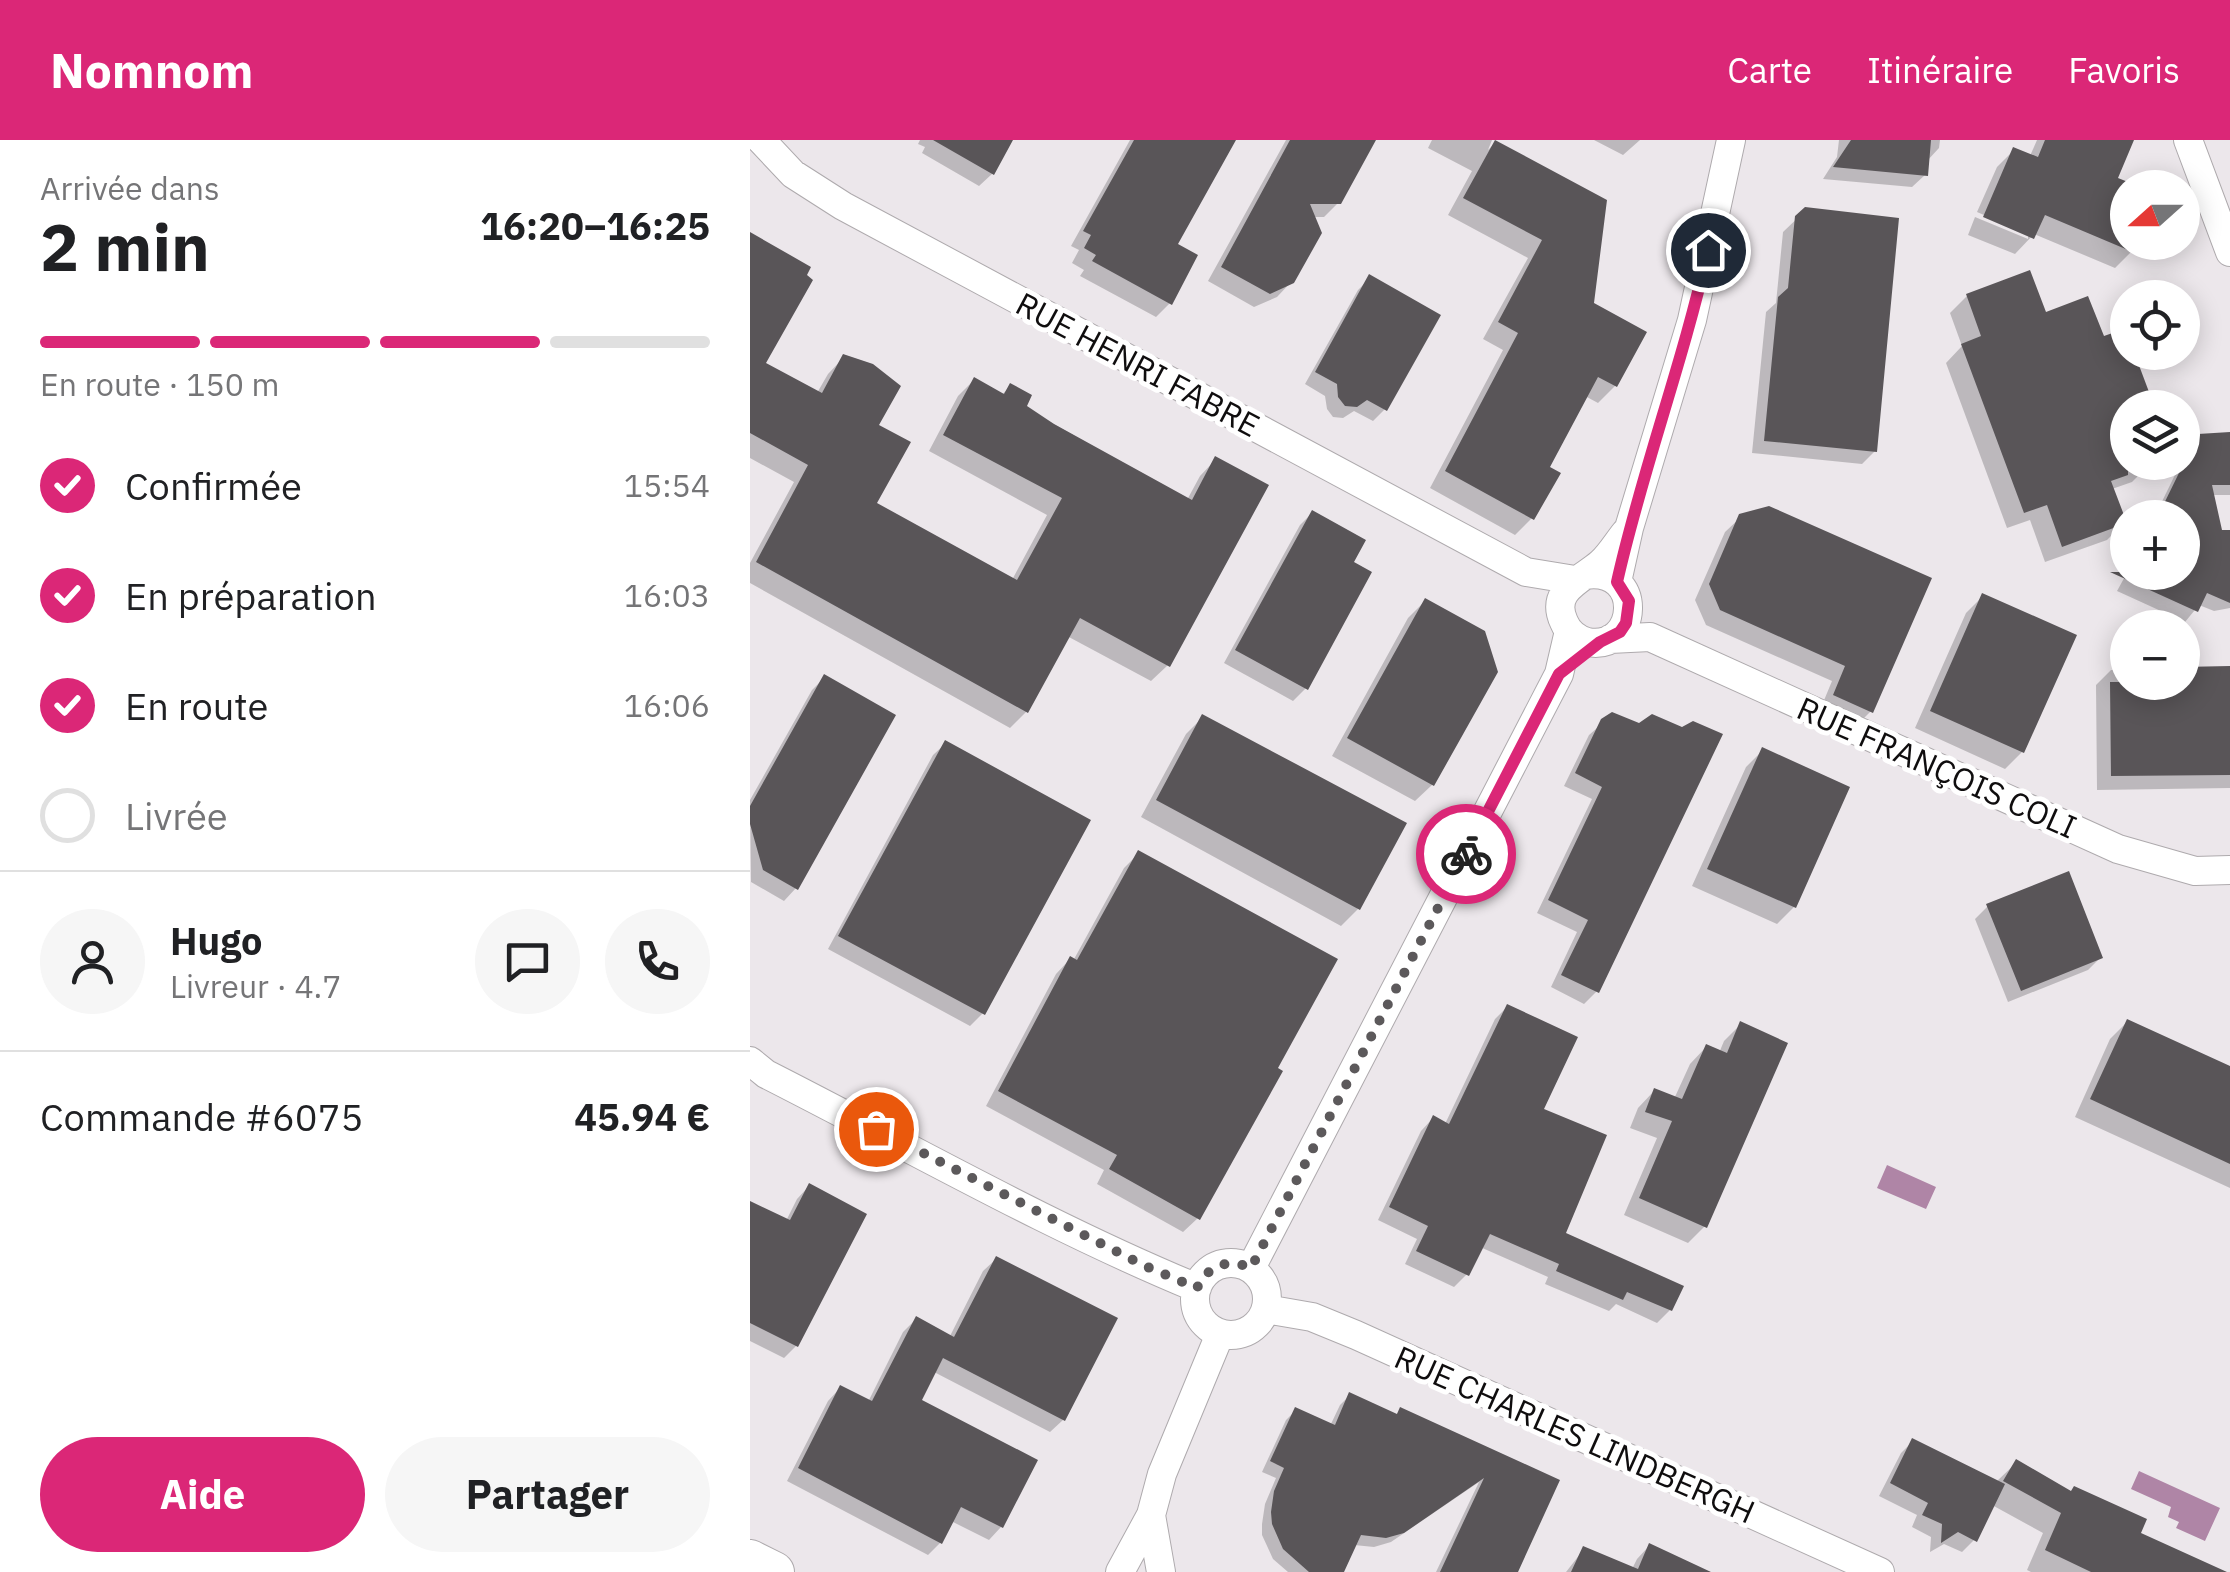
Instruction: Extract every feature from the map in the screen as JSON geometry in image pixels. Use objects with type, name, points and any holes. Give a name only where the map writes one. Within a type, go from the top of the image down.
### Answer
[{"type":"main road","points":[[750,1560],[774,1572]]},
{"type":"street","name":"RUE HENRI FABRE","points":[[760,140],[792,174],[843,206],[1526,572],[1580,578]]},
{"type":"street","points":[[1559,674],[1626,623],[1623,592],[1629,528],[1692,320],[1731,140]]},
{"type":"street","points":[[2188,140],[2230,252]]},
{"type":"street","points":[[1251,1268],[1559,674],[1565,621],[1562,598],[1580,578],[1603,562],[1629,528]]},
{"type":"street","name":"RUE HENRI FABRE","points":[[1526,572],[1565,621]]},
{"type":"street","points":[[1580,578],[1596,573],[1623,592],[1650,637]]},
{"type":"street","points":[[1565,621],[1578,638],[1605,640]]},
{"type":"street","name":"RUE FRANÇOIS COLI","points":[[1605,640],[1650,637],[2118,849],[2195,871],[2230,870]]},
{"type":"street","points":[[750,1061],[766,1074],[1029,1208],[1197,1288]]},
{"type":"street","points":[[1230,1262],[1251,1268],[1266,1286],[1262,1320],[1243,1334],[1220,1334],[1202,1321],[1195,1300],[1197,1288],[1202,1278],[1219,1265],[1230,1262]]},
{"type":"street","name":"RUE CHARLES LINDBERGH","points":[[1266,1309],[1312,1317],[1356,1335],[1880,1572]]},
{"type":"street","points":[[1120,1572],[1150,1515],[1162,1474],[1220,1334]]},
{"type":"street","points":[[1150,1515],[1161,1572]]},
{"type":"shaded area","points":[[1887,1165],[1936,1187],[1926,1209],[1877,1188]]},
{"type":"shaded area","points":[[2139,1471],[2220,1508],[2205,1541],[2176,1528],[2179,1522],[2168,1517],[2171,1507],[2131,1489]]},
{"type":"building","points":[[933,140],[1013,140],[994,175]]},
{"type":"building","points":[[1134,140],[1236,140],[1178,244],[1198,255],[1172,305],[1092,261],[1096,255],[1084,248],[1091,235],[1083,231]]},
{"type":"building","points":[[1290,140],[1376,140],[1341,204],[1310,204],[1322,233],[1294,283],[1270,294],[1221,267]]},
{"type":"building","points":[[1495,140],[1607,200],[1594,303],[1647,332],[1617,387],[1598,377],[1550,467],[1561,473],[1534,520],[1445,471],[1518,333],[1498,322],[1542,240],[1463,198]]},
{"type":"building","points":[[1851,140],[1931,140],[1928,176],[1833,167]]},
{"type":"building","points":[[2045,140],[2134,140],[2121,170],[2110,170],[2110,242],[2045,215],[2034,239],[1983,217],[2013,147],[2038,157]]},
{"type":"building","points":[[1805,207],[1899,218],[1877,452],[1764,441],[1778,297],[1788,288],[1795,216]]},
{"type":"building","points":[[750,232],[811,267],[807,275],[813,280],[766,363],[822,393],[843,354],[873,364],[901,386],[879,425],[911,442],[877,503],[1017,580],[1062,498],[943,435],[974,377],[1004,394],[1010,383],[1032,395],[1027,406],[1054,424],[1192,500],[1215,456],[1269,485],[1170,667],[1080,618],[1028,713],[756,562],[808,465],[750,433]]},
{"type":"building","points":[[2030,270],[2046,312],[2088,296],[2104,336],[2110,334],[2110,370],[2141,370],[2148,390],[2110,390],[2110,480],[2114,480],[2118,500],[2110,500],[2110,529],[2062,547],[2047,505],[2024,513],[1961,344],[1981,336],[1966,294]]},
{"type":"building","points":[[1369,274],[1441,315],[1387,411],[1367,400],[1357,407],[1345,406],[1338,397],[1337,384],[1315,372]]},
{"type":"building","points":[[2230,432],[2230,485],[2212,485],[2222,530],[2230,530],[2230,603],[2207,593],[2199,610],[2194,610],[2150,590],[2200,590],[2200,500],[2166,500],[2176,480],[2200,480],[2200,434]]},
{"type":"building","points":[[1769,506],[1932,578],[1873,713],[1833,695],[1845,666],[1720,610],[1709,584],[1739,514]]},
{"type":"building","points":[[1312,510],[1366,540],[1354,562],[1372,572],[1308,690],[1235,650]]},
{"type":"building","points":[[1982,593],[2077,635],[2024,753],[1930,711]]},
{"type":"building","points":[[1425,598],[1485,631],[1498,672],[1434,786],[1347,738]]},
{"type":"building","points":[[2230,666],[2230,775],[2111,776],[2110,700],[2200,700],[2200,667]]},
{"type":"building","points":[[824,674],[896,715],[798,890],[763,870],[750,824],[750,806]]},
{"type":"building","points":[[1612,712],[1639,723],[1652,714],[1682,727],[1693,721],[1723,734],[1599,993],[1561,975],[1588,920],[1548,900],[1602,787],[1575,773],[1601,719]]},
{"type":"building","points":[[1202,714],[1407,823],[1360,910],[1156,800]]},
{"type":"building","points":[[945,740],[1091,820],[985,1015],[838,936]]},
{"type":"building","points":[[1762,747],[1850,787],[1796,908],[1707,869]]},
{"type":"building","points":[[1138,850],[1338,959],[1278,1068],[1283,1071],[1200,1220],[1109,1169],[1117,1155],[998,1091],[1070,956],[1077,960]]},
{"type":"building","points":[[2069,871],[2103,958],[2021,991],[1986,904]]},
{"type":"building","points":[[1507,1004],[1578,1037],[1544,1109],[1607,1135],[1566,1233],[1684,1286],[1672,1311],[1627,1292],[1623,1300],[1556,1271],[1559,1264],[1490,1234],[1469,1276],[1416,1251],[1428,1226],[1389,1207],[1433,1115],[1449,1124]]},
{"type":"building","points":[[2127,1019],[2230,1066],[2230,1164],[2090,1099]]},
{"type":"building","points":[[1740,1021],[1788,1043],[1707,1228],[1639,1198],[1672,1121],[1645,1112],[1654,1088],[1682,1099],[1706,1044],[1727,1053]]},
{"type":"building","points":[[809,1183],[867,1214],[798,1347],[750,1323],[750,1201],[790,1220]]},
{"type":"building","points":[[996,1256],[1118,1318],[1065,1421],[943,1358],[922,1400],[1038,1460],[1003,1528],[961,1507],[942,1544],[798,1468],[840,1385],[872,1401],[916,1316],[954,1337]]},
{"type":"building","points":[[1349,1392],[1397,1414],[1400,1407],[1560,1480],[1518,1572],[1440,1572],[1484,1478],[1404,1533],[1386,1538],[1361,1535],[1344,1572],[1309,1572],[1283,1549],[1271,1512],[1274,1491],[1284,1468],[1270,1461],[1295,1407],[1335,1425]]},
{"type":"building","points":[[1912,1438],[2005,1484],[1977,1542],[1958,1532],[1941,1543],[1942,1524],[1922,1515],[1928,1503],[1890,1483]]},
{"type":"building","points":[[2016,1459],[2071,1491],[2074,1486],[2147,1519],[2141,1533],[2227,1572],[2091,1572],[2045,1550],[2061,1513],[2003,1481]]},
{"type":"building","points":[[1649,1543],[1711,1572],[1571,1572],[1583,1546],[1638,1569]]},
{"type":"way so far","points":[[876,1129],[1145,1266],[1197,1288],[1209,1270],[1219,1265],[1230,1262],[1251,1268],[1466,854]]},
{"type":"route","points":[[1466,854],[1559,674],[1600,642],[1620,632],[1626,623],[1629,601],[1617,582],[1629,528],[1692,320],[1708,250]]}]
